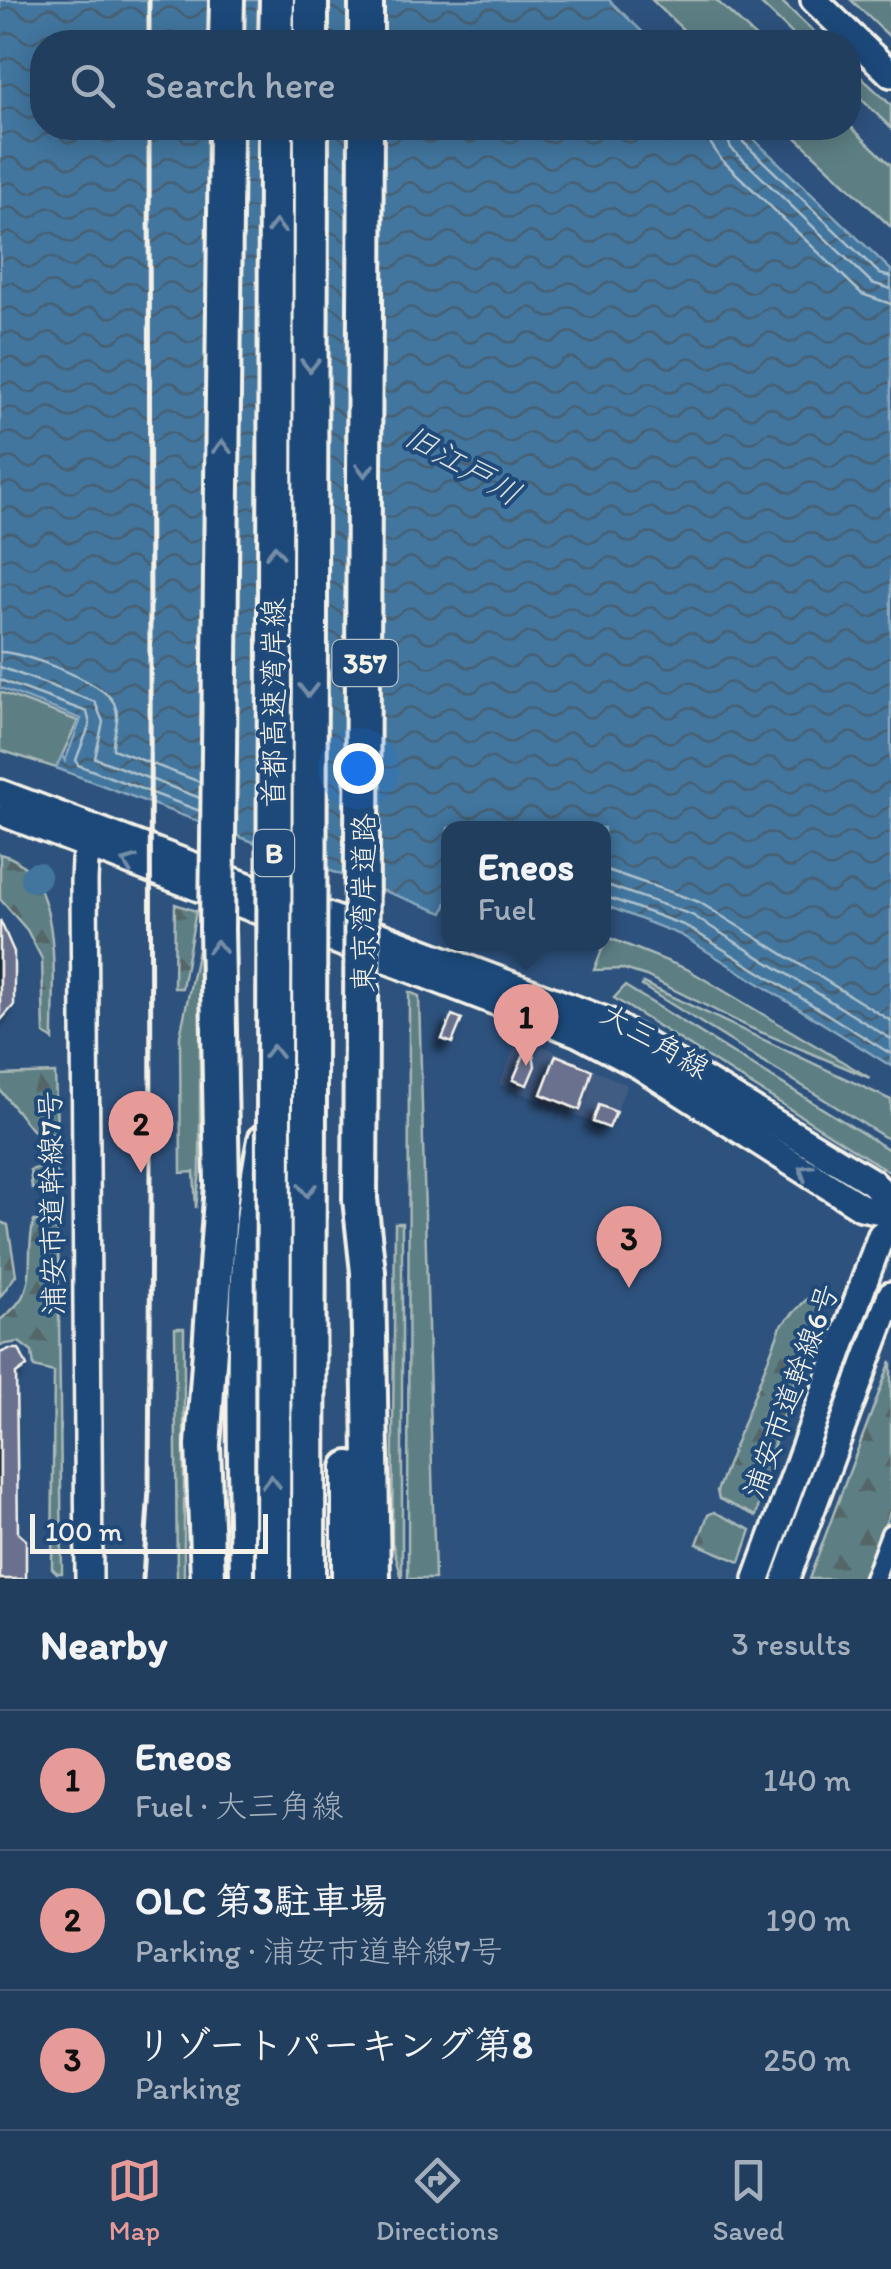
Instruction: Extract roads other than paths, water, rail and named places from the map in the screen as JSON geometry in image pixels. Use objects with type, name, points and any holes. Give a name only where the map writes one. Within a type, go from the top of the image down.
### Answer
[{"type":"highway","points":[[226,30],[227,0]]},
{"type":"highway","points":[[276,0],[276,30]]},
{"type":"highway","points":[[311,0],[311,30]]},
{"type":"highway","points":[[366,0],[366,30]]},
{"type":"highway","points":[[226,140],[217,928],[222,1185],[228,1270],[231,1579]]},
{"type":"highway","name":"首都高速湾岸線","points":[[273,1579],[276,140]]},
{"type":"highway","name":"首都高速湾岸線","points":[[308,1579],[310,140]]},
{"type":"highway","name":"東京湾岸道路","points":[[349,1579],[352,1329],[360,1199],[366,140]]},
{"type":"highway","points":[[248,1579],[248,1337],[258,1171],[273,1098]]},
{"type":"highway","points":[[208,1579],[204,1427],[222,1185]]},
{"type":"highway","name":"東京湾岸道路","points":[[360,1199],[368,1272],[373,1579]]},
{"type":"street","points":[[814,0],[845,30]]},
{"type":"street","points":[[861,45],[891,74]]},
{"type":"street","points":[[0,793],[96,839]]},
{"type":"street","points":[[0,812],[96,839]]},
{"type":"street","name":"大三角線","points":[[96,839],[607,1021],[872,1182],[891,1202]]},
{"type":"street","name":"大三角線","points":[[96,839],[578,1033],[640,1066],[861,1207],[891,1213]]},
{"type":"street","name":"浦安市道幹線7号","points":[[89,1579],[82,1052],[84,880],[96,839]]},
{"type":"street","name":"浦安市道幹線6号","points":[[757,1579],[882,1236],[891,1228]]},
{"type":"street","name":"浦安市道幹線6号","points":[[786,1579],[891,1295]]},
{"type":"street","points":[[874,1579],[891,1534]]},
{"type":"water","name":"旧江戸川","points":[[0,0],[609,0],[640,30],[30,30],[30,140],[755,140],[891,270],[891,1066],[681,935],[611,908],[611,821],[441,821],[441,912],[56,768],[62,755],[65,761],[81,719],[0,688]]},
{"type":"railway","points":[[149,0],[149,30]]},
{"type":"railway","points":[[143,1579],[149,1489],[151,1193],[149,140]]},
{"type":"place","name":"Eneos","points":[[526,1066]]},
{"type":"place","name":"OLC 第3駐車場","points":[[141,1173]]},
{"type":"place","name":"リゾートパーキング第8","points":[[629,1288]]}]
